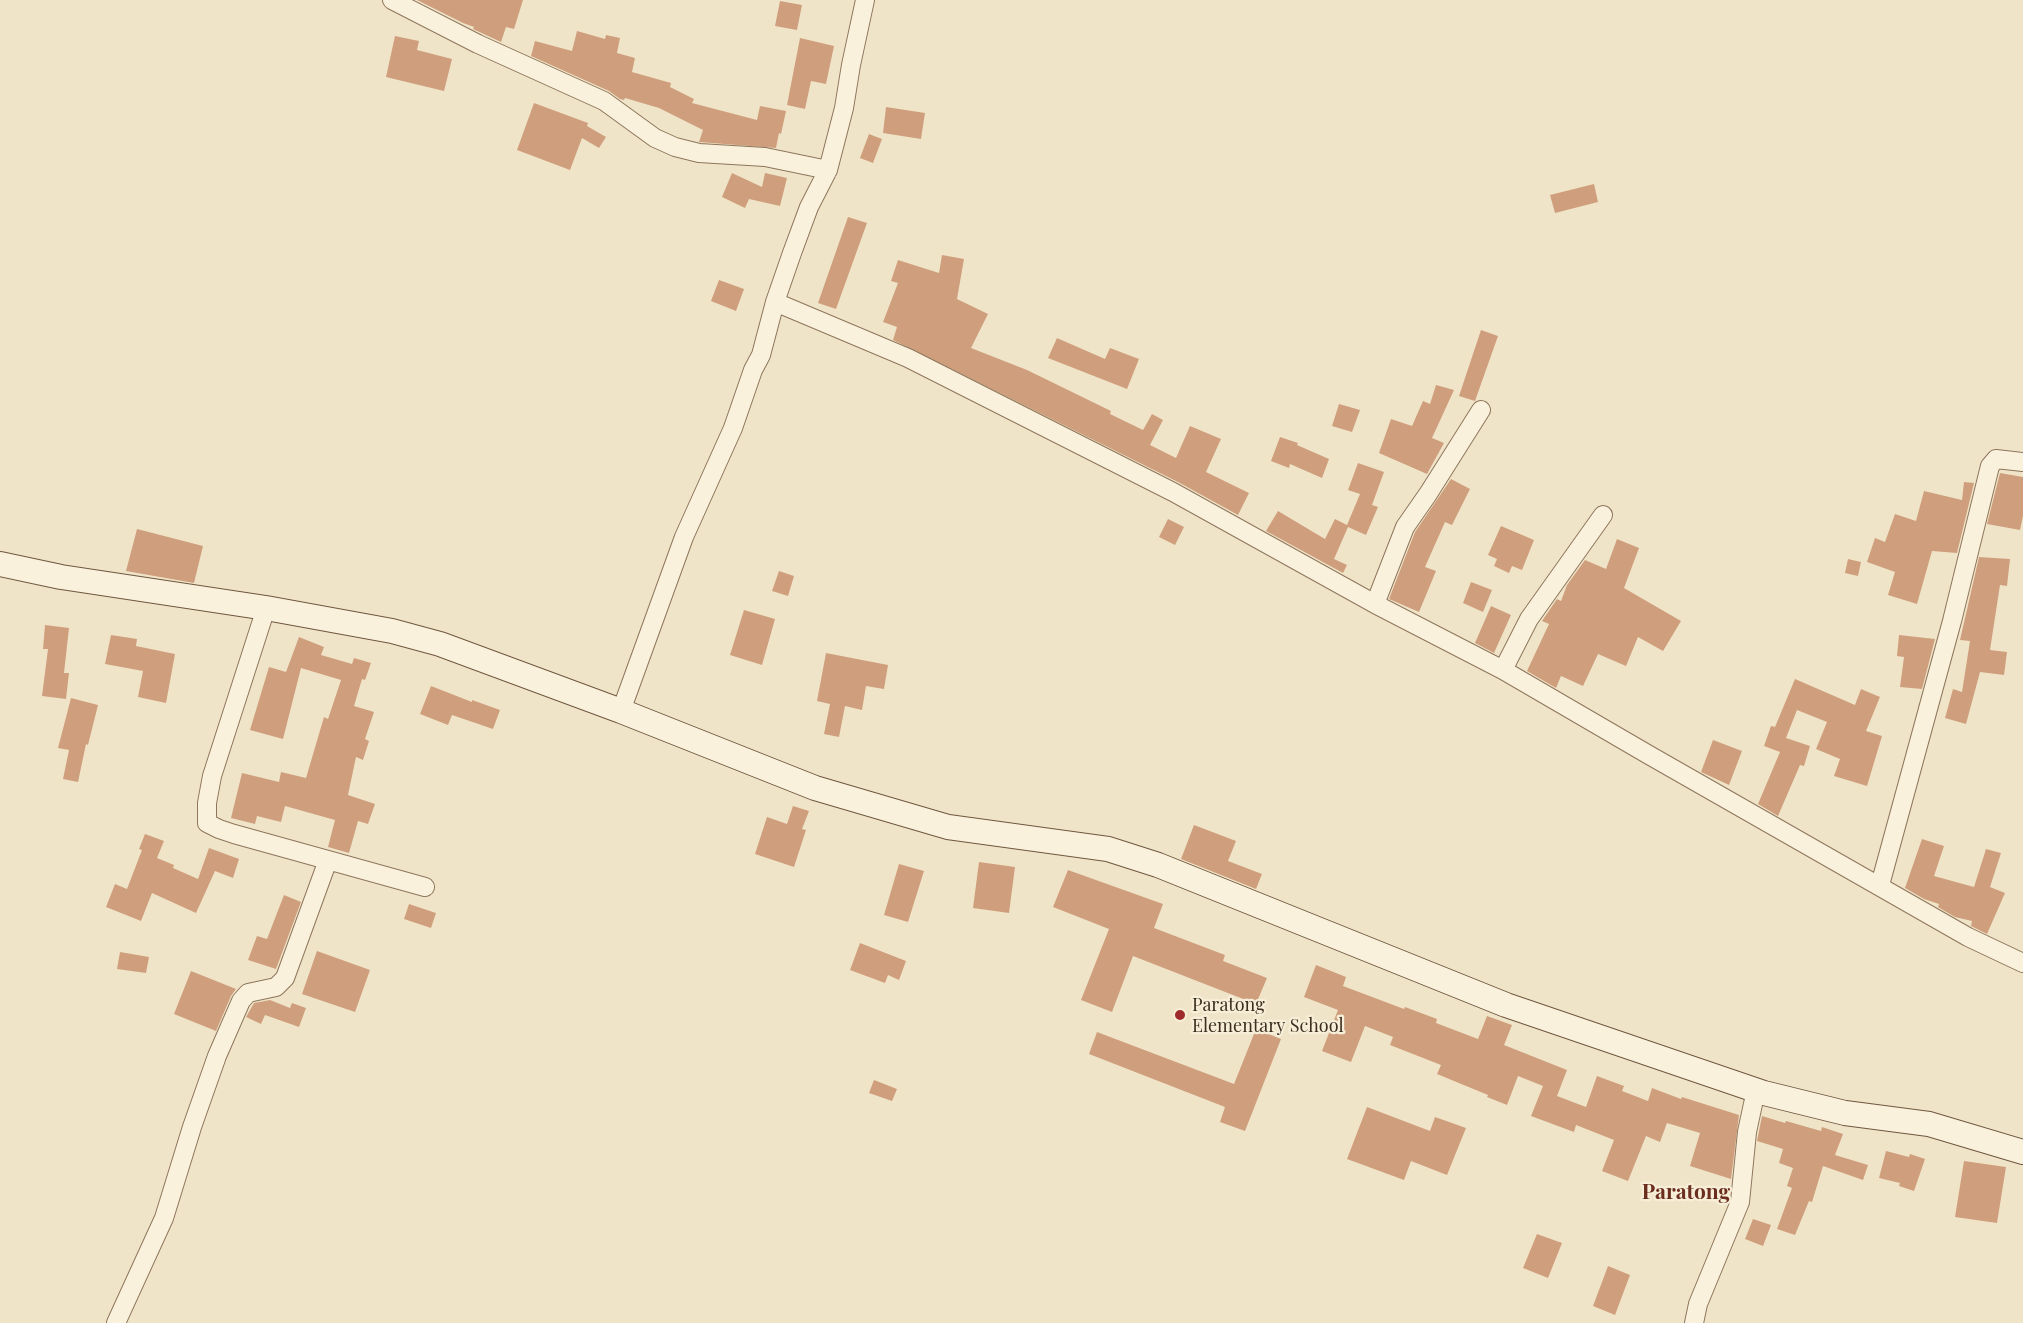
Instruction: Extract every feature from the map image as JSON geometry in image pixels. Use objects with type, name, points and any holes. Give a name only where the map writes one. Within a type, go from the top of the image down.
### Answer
[{"type":"street","points":[[392,0],[478,44],[604,102],[655,138],[675,147],[699,153],[765,157],[828,170]]},
{"type":"street","points":[[621,711],[684,537],[733,428],[809,207],[828,170],[844,108],[865,0]]},
{"type":"street","points":[[775,302],[919,364],[1173,492],[1375,604],[1503,670],[1968,937],[2023,963]]},
{"type":"street","points":[[1375,604],[1405,527],[1480,410]]},
{"type":"street","points":[[1880,885],[1952,621],[1990,466],[1996,459],[2023,462]]},
{"type":"street","points":[[1503,670],[1529,619],[1603,515]]},
{"type":"street","points":[[0,564],[61,577],[266,608],[392,630],[440,644],[621,711],[816,788],[948,827],[1122,852],[1506,1005],[1756,1090],[1845,1113],[1929,1124],[2023,1152]]},
{"type":"street","points":[[266,608],[212,776],[207,803],[207,823],[234,834],[425,887]]},
{"type":"street","points":[[116,1323],[164,1218],[217,1056],[241,1001],[248,993],[276,987],[282,982],[328,860]]},
{"type":"street","points":[[1694,1323],[1698,1304],[1740,1202],[1747,1132],[1756,1090]]},
{"type":"building","points":[[417,0],[523,0],[514,29],[506,27],[501,42]]},
{"type":"building","points":[[780,1],[802,5],[797,30],[775,26]]},
{"type":"building","points":[[577,31],[605,39],[606,35],[620,38],[617,53],[635,58],[632,72],[671,83],[670,87],[694,99],[692,103],[757,120],[760,106],[786,111],[776,148],[699,142],[703,130],[659,108],[625,98],[620,99],[609,91],[531,56],[535,41],[572,51]]},
{"type":"building","points":[[395,36],[419,41],[417,50],[452,59],[444,91],[386,77]]},
{"type":"building","points":[[800,38],[834,46],[826,84],[811,81],[805,109],[787,105]]},
{"type":"building","points":[[534,103],[588,123],[587,126],[606,137],[599,148],[582,138],[570,170],[517,150]]},
{"type":"building","points":[[886,107],[925,113],[921,139],[883,133]]},
{"type":"building","points":[[869,134],[882,139],[873,163],[860,158]]},
{"type":"building","points":[[732,173],[762,187],[765,173],[787,178],[780,206],[749,199],[745,208],[722,197]]},
{"type":"building","points":[[1594,184],[1598,202],[1555,213],[1550,195]]},
{"type":"building","points":[[848,217],[867,223],[836,309],[818,303]]},
{"type":"building","points":[[942,255],[964,259],[957,299],[988,314],[971,348],[1027,370],[1111,411],[1110,414],[1143,430],[1152,414],[1163,420],[1150,445],[1176,458],[1190,426],[1221,439],[1206,472],[1249,493],[1238,515],[1178,482],[893,340],[897,327],[883,322],[898,283],[891,281],[898,260],[939,273]]},
{"type":"building","points":[[719,280],[744,289],[736,311],[711,301]]},
{"type":"building","points":[[1481,330],[1498,336],[1475,401],[1459,396]]},
{"type":"building","points":[[1057,338],[1105,359],[1110,348],[1139,359],[1127,389],[1048,358]]},
{"type":"building","points":[[1436,385],[1454,390],[1432,438],[1444,443],[1427,474],[1379,453],[1391,419],[1412,426],[1423,401],[1430,404]]},
{"type":"building","points":[[1339,404],[1360,410],[1352,432],[1332,426]]},
{"type":"building","points":[[1280,437],[1298,443],[1297,445],[1329,459],[1322,478],[1290,464],[1289,468],[1271,461]]},
{"type":"building","points":[[1358,463],[1384,472],[1372,505],[1378,507],[1366,535],[1348,527],[1334,559],[1347,565],[1343,573],[1266,531],[1278,511],[1325,539],[1335,519],[1347,525],[1360,494],[1348,490]]},
{"type":"building","points":[[2000,473],[2023,477],[2023,516],[2020,530],[1987,524]]},
{"type":"building","points":[[1451,479],[1470,489],[1452,525],[1445,522],[1425,567],[1436,571],[1419,612],[1389,599],[1415,532]]},
{"type":"building","points":[[1964,482],[1974,483],[1957,553],[1932,551],[1917,604],[1888,595],[1895,572],[1867,562],[1875,538],[1885,542],[1895,514],[1916,521],[1924,491],[1962,500]]},
{"type":"building","points":[[1168,519],[1184,527],[1175,545],[1159,537]]},
{"type":"building","points":[[1501,526],[1534,540],[1522,570],[1512,566],[1509,573],[1494,566],[1497,559],[1488,555]]},
{"type":"building","points":[[137,529],[203,546],[194,583],[126,571]]},
{"type":"building","points":[[1617,539],[1639,548],[1624,588],[1681,621],[1663,651],[1638,637],[1626,666],[1598,654],[1583,686],[1561,676],[1556,688],[1527,671],[1549,624],[1542,621],[1557,599],[1561,601],[1567,585],[1585,560],[1606,569]]},
{"type":"building","points":[[1979,557],[2010,559],[2007,586],[2000,585],[1990,650],[2007,652],[2004,675],[1980,672],[1966,724],[1945,718],[1953,689],[1962,692],[1970,641],[1960,640]]},
{"type":"building","points":[[1848,559],[1861,562],[1858,576],[1845,573]]},
{"type":"building","points":[[779,571],[794,576],[788,596],[772,591]]},
{"type":"building","points":[[1471,582],[1492,590],[1483,612],[1463,603]]},
{"type":"building","points":[[1491,606],[1511,615],[1494,653],[1475,643]]},
{"type":"building","points":[[744,610],[775,619],[762,665],[730,655]]},
{"type":"building","points":[[45,625],[69,628],[64,673],[69,673],[66,699],[42,696],[48,649],[43,649]]},
{"type":"building","points":[[111,635],[137,639],[136,646],[175,654],[166,703],[138,697],[143,671],[105,664]]},
{"type":"building","points":[[1899,635],[1935,639],[1922,689],[1900,687],[1904,657],[1897,656]]},
{"type":"building","points":[[299,637],[324,647],[321,655],[352,664],[354,658],[371,663],[365,680],[362,679],[354,706],[374,712],[365,739],[369,741],[363,760],[356,757],[348,795],[375,804],[368,824],[358,821],[349,853],[328,847],[335,820],[285,806],[281,822],[257,816],[255,824],[231,818],[242,773],[279,782],[281,772],[306,778],[324,717],[328,719],[341,680],[301,668],[283,739],[250,730],[269,667],[286,672]]},
{"type":"building","points":[[826,653],[888,665],[884,689],[866,686],[862,710],[845,706],[839,737],[824,734],[830,704],[817,701]]},
{"type":"building","points":[[1795,679],[1855,705],[1861,689],[1880,697],[1866,731],[1882,736],[1867,786],[1834,776],[1840,759],[1816,749],[1827,722],[1797,710],[1786,738],[1810,746],[1804,766],[1800,765],[1778,816],[1758,804],[1780,752],[1764,746],[1771,726],[1775,727]]},
{"type":"building","points":[[431,686],[500,710],[493,729],[452,715],[448,725],[420,714]]},
{"type":"building","points":[[71,698],[98,705],[88,745],[86,744],[78,782],[63,779],[69,750],[58,748]]},
{"type":"building","points":[[1713,740],[1742,751],[1729,785],[1701,772]]},
{"type":"building","points":[[793,806],[809,811],[802,829],[806,830],[794,867],[755,854],[767,817],[787,824]]},
{"type":"building","points":[[1194,825],[1236,841],[1228,861],[1262,874],[1256,889],[1181,859]]},
{"type":"building","points":[[145,834],[164,841],[157,858],[198,879],[209,848],[239,859],[233,878],[215,871],[196,913],[152,893],[141,921],[106,907],[115,884],[127,889],[142,850],[139,849]]},
{"type":"building","points":[[1922,839],[1944,846],[1934,876],[1974,887],[1986,849],[2001,853],[1990,887],[2005,893],[1987,934],[1971,926],[1972,921],[1955,917],[1938,907],[1939,904],[1924,899],[1905,888]]},
{"type":"building","points":[[979,862],[1015,867],[1009,913],[973,908]]},
{"type":"building","points":[[899,864],[924,871],[908,922],[884,915]]},
{"type":"building","points":[[1068,870],[1163,904],[1154,928],[1225,955],[1223,961],[1267,978],[1256,1004],[1133,956],[1112,1012],[1081,1000],[1109,929],[1053,907]]},
{"type":"building","points":[[284,895],[301,902],[276,969],[248,960],[257,936],[267,939]]},
{"type":"building","points":[[409,904],[436,913],[431,928],[404,919]]},
{"type":"building","points":[[860,943],[906,961],[899,980],[888,975],[885,983],[850,970]]},
{"type":"building","points":[[317,951],[370,970],[355,1012],[302,994]]},
{"type":"building","points":[[120,952],[149,957],[146,973],[117,969]]},
{"type":"building","points":[[1316,965],[1346,977],[1343,986],[1437,1019],[1436,1023],[1478,1039],[1487,1016],[1512,1025],[1504,1045],[1567,1070],[1557,1096],[1586,1107],[1597,1076],[1624,1086],[1622,1091],[1648,1101],[1652,1088],[1681,1099],[1682,1097],[1739,1115],[1731,1179],[1690,1166],[1700,1133],[1667,1123],[1660,1142],[1646,1136],[1628,1181],[1602,1171],[1614,1140],[1576,1125],[1574,1132],[1531,1116],[1543,1086],[1518,1076],[1507,1105],[1437,1074],[1441,1065],[1390,1045],[1393,1037],[1365,1026],[1351,1062],[1322,1051],[1338,1010],[1304,997]]},
{"type":"building","points":[[191,971],[236,989],[216,1031],[174,1014]]},
{"type":"building","points":[[270,1000],[290,1008],[292,1003],[306,1008],[299,1027],[265,1015],[261,1024],[246,1017],[254,1003]]},
{"type":"building","points":[[1256,1029],[1281,1039],[1245,1131],[1220,1122],[1225,1107],[1089,1054],[1097,1032],[1234,1084]]},
{"type":"building","points":[[874,1080],[897,1089],[892,1101],[869,1093]]},
{"type":"building","points":[[1367,1107],[1430,1131],[1435,1117],[1466,1128],[1447,1175],[1411,1161],[1404,1180],[1347,1159]]},
{"type":"building","points":[[1762,1116],[1821,1131],[1822,1127],[1843,1134],[1835,1155],[1868,1165],[1863,1180],[1823,1166],[1812,1202],[1809,1201],[1795,1235],[1777,1229],[1792,1188],[1787,1186],[1793,1168],[1779,1163],[1783,1149],[1757,1141]]},
{"type":"building","points":[[1886,1151],[1909,1157],[1910,1154],[1925,1159],[1914,1191],[1899,1186],[1900,1183],[1879,1178]]},
{"type":"building","points":[[1964,1161],[2006,1167],[1997,1223],[1955,1217]]},
{"type":"building","points":[[1753,1219],[1771,1225],[1763,1246],[1745,1239]]},
{"type":"building","points":[[1537,1234],[1562,1243],[1548,1278],[1523,1268]]},
{"type":"building","points":[[1608,1266],[1630,1275],[1615,1315],[1593,1306]]},
{"type":"place","name":"Paratong Elementary School","points":[[1180,1015]]},
{"type":"district","name":"Paratong","points":[[1686,1192]]}]
